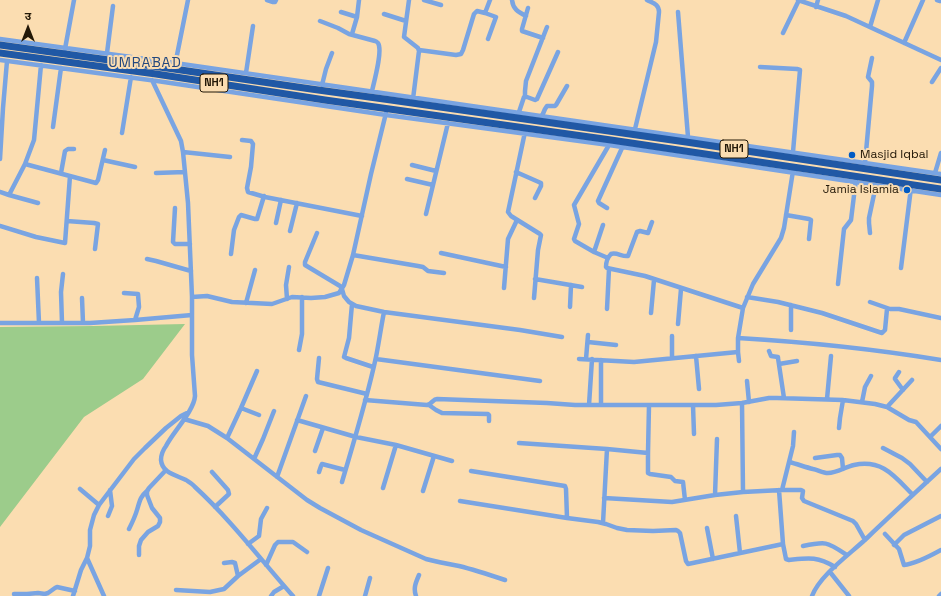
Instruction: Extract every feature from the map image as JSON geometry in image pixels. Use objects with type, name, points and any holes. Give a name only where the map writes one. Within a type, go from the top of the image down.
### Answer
[{"type":"highway","name":"NH1","points":[[0,45],[65,51],[175,66],[311,90],[413,100],[941,180]]},
{"type":"highway","name":"NH1","points":[[0,53],[21,60],[156,74],[236,90],[386,112],[428,114],[525,131],[637,144],[793,170],[856,179],[882,180],[911,187],[941,189]]},
{"type":"highway","points":[[637,133],[637,144]]},
{"type":"street","points":[[65,51],[74,0]]},
{"type":"street","points":[[175,66],[188,0]]},
{"type":"street","points":[[267,0],[274,2],[276,0]]},
{"type":"street","points":[[352,34],[357,17],[359,0]]},
{"type":"street","points":[[409,0],[404,37],[419,50],[456,55],[461,54],[475,13],[479,11],[495,16],[496,18],[488,39]]},
{"type":"street","points":[[424,0],[440,5]]},
{"type":"street","points":[[485,13],[490,0]]},
{"type":"street","points":[[512,0],[516,10],[526,16]]},
{"type":"street","points":[[637,133],[656,42],[659,12],[659,7],[657,5],[646,0]]},
{"type":"street","points":[[783,33],[798,0],[846,16],[941,60]]},
{"type":"street","points":[[816,6],[818,0]]},
{"type":"street","points":[[870,27],[878,0]]},
{"type":"street","points":[[904,43],[923,0]]},
{"type":"street","points":[[107,53],[113,6]]},
{"type":"street","points":[[528,8],[522,31],[543,38]]},
{"type":"street","points":[[341,12],[357,17]]},
{"type":"street","points":[[678,12],[688,137]]},
{"type":"street","points":[[384,14],[406,21]]},
{"type":"street","points":[[320,21],[378,43],[379,59],[372,91]]},
{"type":"street","points":[[246,73],[253,26]]},
{"type":"street","points":[[547,27],[526,81],[525,97],[522,101],[517,116],[542,116],[637,133],[688,137],[941,174]]},
{"type":"street","points":[[0,39],[65,51],[107,53],[175,66],[246,73],[372,91],[413,100],[419,50]]},
{"type":"street","points":[[525,97],[535,100],[537,99],[558,52]]},
{"type":"street","points":[[322,85],[326,68],[332,53]]},
{"type":"street","points":[[865,163],[872,86],[872,82],[868,77],[872,58]]},
{"type":"street","points":[[0,60],[21,60]]},
{"type":"street","points":[[0,159],[7,61]]},
{"type":"street","points":[[9,195],[25,164],[34,140],[41,62],[61,68],[236,90]]},
{"type":"street","points":[[760,67],[800,70],[793,152]]},
{"type":"street","points":[[53,127],[61,68]]},
{"type":"street","points":[[932,82],[941,68]]},
{"type":"street","points":[[122,133],[131,77]]},
{"type":"street","points":[[152,80],[181,141],[183,152],[188,203],[192,297],[192,355],[195,396],[194,404],[168,441],[162,453],[161,461],[163,468],[190,482],[215,507],[293,596]]},
{"type":"street","points":[[542,116],[547,106],[556,105],[568,86]]},
{"type":"street","points":[[192,297],[207,296],[232,302],[272,304],[292,297],[311,298],[330,296],[339,293],[342,289],[353,255],[386,112],[448,124],[525,131],[508,212],[517,220],[541,235],[538,250],[534,298]]},
{"type":"street","points":[[426,214],[448,124]]},
{"type":"street","points":[[548,134],[622,148],[793,170],[781,238],[770,258],[758,275],[743,308],[738,338],[739,361]]},
{"type":"street","points":[[242,140],[251,141],[253,144],[252,167],[247,185],[247,190],[251,193],[362,216]]},
{"type":"street","points":[[608,258],[575,241],[574,239],[579,224],[574,205],[609,145]]},
{"type":"street","points":[[607,208],[598,203],[598,201],[622,148]]},
{"type":"street","points":[[61,173],[65,151],[74,149]]},
{"type":"street","points":[[25,164],[97,183],[105,150]]},
{"type":"street","points":[[183,152],[230,157]]},
{"type":"street","points":[[935,173],[941,153]]},
{"type":"street","points":[[103,160],[135,167]]},
{"type":"street","points":[[412,165],[436,170]]},
{"type":"street","points":[[156,173],[185,172]]},
{"type":"street","points":[[516,172],[541,183],[535,198]]},
{"type":"street","points":[[0,226],[36,237],[66,243],[70,176]]},
{"type":"street","points":[[407,179],[433,185]]},
{"type":"street","points":[[838,284],[844,229],[850,220],[856,179],[876,185],[911,187],[941,195]]},
{"type":"street","points":[[870,233],[869,218],[876,185]]},
{"type":"street","points":[[900,268],[911,187]]},
{"type":"street","points":[[0,192],[38,203]]},
{"type":"street","points":[[231,254],[234,232],[239,217],[241,215],[258,219],[264,196]]},
{"type":"street","points":[[276,223],[281,200]]},
{"type":"street","points":[[290,231],[297,203]]},
{"type":"street","points":[[175,208],[173,242],[176,244],[190,244]]},
{"type":"street","points":[[786,215],[811,220],[809,239]]},
{"type":"street","points":[[504,288],[508,239],[517,220]]},
{"type":"street","points":[[67,221],[98,224],[95,249]]},
{"type":"street","points":[[607,309],[609,269],[606,265],[608,258],[612,253],[628,256],[637,232],[640,231],[648,233],[652,222]]},
{"type":"street","points":[[594,252],[603,225]]},
{"type":"street","points":[[317,233],[304,262],[305,265],[340,286],[344,296],[352,304],[384,312],[562,337]]},
{"type":"street","points":[[441,253],[506,267]]},
{"type":"street","points":[[353,255],[418,266],[423,267],[428,271],[444,273]]},
{"type":"street","points":[[147,259],[191,270]]},
{"type":"street","points":[[287,299],[286,290],[289,267]]},
{"type":"street","points":[[609,269],[641,275],[743,308]]},
{"type":"street","points":[[246,303],[255,270]]},
{"type":"street","points":[[62,323],[61,292],[63,274]]},
{"type":"street","points":[[37,278],[39,323]]},
{"type":"street","points":[[536,279],[582,287]]},
{"type":"street","points":[[651,313],[654,280]]},
{"type":"street","points":[[570,307],[571,285]]},
{"type":"street","points":[[678,324],[681,289]]},
{"type":"street","points":[[124,293],[138,294],[139,307],[135,320]]},
{"type":"street","points":[[300,350],[302,334],[302,297]]},
{"type":"street","points":[[747,297],[791,305],[831,315],[882,333],[885,330],[887,309]]},
{"type":"street","points":[[82,298],[83,323]]},
{"type":"street","points":[[870,302],[887,309],[899,309],[941,318]]},
{"type":"street","points":[[352,304],[349,338],[344,357],[373,367]]},
{"type":"street","points":[[791,305],[791,330]]},
{"type":"street","points":[[342,482],[356,437],[376,358],[384,312]]},
{"type":"street","points":[[0,323],[83,323],[192,315]]},
{"type":"street","points":[[586,359],[588,335]]},
{"type":"street","points":[[672,336],[672,358]]},
{"type":"street","points":[[738,338],[880,351],[941,360]]},
{"type":"street","points":[[588,342],[616,345]]},
{"type":"street","points":[[769,351],[771,356],[778,357],[784,398]]},
{"type":"street","points":[[579,359],[634,362],[738,352]]},
{"type":"street","points":[[696,356],[698,389]]},
{"type":"street","points":[[827,399],[831,356]]},
{"type":"street","points":[[319,358],[318,382],[367,394]]},
{"type":"street","points":[[376,358],[540,381]]},
{"type":"street","points":[[589,405],[592,359]]},
{"type":"street","points":[[601,360],[601,405]]},
{"type":"street","points":[[780,364],[797,361]]},
{"type":"street","points":[[227,438],[242,408],[257,371]]},
{"type":"street","points":[[899,372],[895,380],[903,390]]},
{"type":"street","points":[[862,402],[865,387],[871,376]]},
{"type":"street","points":[[886,407],[912,380]]},
{"type":"street","points":[[747,381],[749,402]]},
{"type":"street","points":[[277,477],[306,396]]},
{"type":"street","points":[[429,405],[437,399],[589,405],[716,405],[742,403],[769,398],[844,400],[886,407],[909,420],[916,422],[941,448]]},
{"type":"street","points":[[365,400],[429,405],[442,413],[488,414],[489,421]]},
{"type":"street","points":[[839,428],[844,400]]},
{"type":"street","points":[[742,403],[743,492]]},
{"type":"street","points":[[649,405],[648,473],[671,477],[675,481],[683,482],[685,500]]},
{"type":"street","points":[[693,405],[694,434]]},
{"type":"street","points":[[242,408],[259,415]]},
{"type":"street","points":[[73,596],[81,570],[87,558],[90,546],[90,530],[94,515],[99,505],[134,459],[171,424],[189,412]]},
{"type":"street","points":[[254,459],[274,412]]},
{"type":"street","points":[[184,419],[208,426],[227,438],[307,500],[361,530],[426,559],[505,580]]},
{"type":"street","points":[[297,420],[356,437],[396,445],[452,461]]},
{"type":"street","points":[[930,437],[941,426]]},
{"type":"street","points":[[315,451],[323,428]]},
{"type":"street","points":[[794,432],[793,446],[780,490],[783,544],[786,558],[787,560],[815,558],[835,567]]},
{"type":"street","points":[[715,495],[717,439]]},
{"type":"street","points":[[519,443],[648,453]]},
{"type":"street","points":[[383,488],[396,445]]},
{"type":"street","points":[[883,448],[910,464],[926,482]]},
{"type":"street","points":[[603,523],[607,449]]},
{"type":"street","points":[[815,458],[840,455],[842,458],[843,469]]},
{"type":"street","points":[[423,491],[434,456]]},
{"type":"street","points":[[789,462],[824,473],[830,473],[862,464],[881,466],[914,495]]},
{"type":"street","points":[[319,472],[322,464],[345,470]]},
{"type":"street","points":[[129,529],[143,494],[166,470]]},
{"type":"street","points":[[471,471],[564,485],[566,488],[567,518]]},
{"type":"street","points":[[812,596],[817,586],[847,555],[914,495],[926,482],[941,471]]},
{"type":"street","points":[[212,472],[229,492],[215,507]]},
{"type":"street","points":[[139,554],[139,546],[143,537],[158,526],[160,522],[160,518],[152,508],[147,496],[148,489]]},
{"type":"street","points":[[80,490],[99,505]]},
{"type":"street","points":[[108,516],[112,506],[110,490]]},
{"type":"street","points":[[604,498],[677,502],[715,495],[743,492],[802,490],[802,498],[804,501],[853,521],[865,540]]},
{"type":"street","points":[[460,501],[603,523],[627,530],[676,530],[680,533],[687,563],[783,544]]},
{"type":"street","points":[[248,544],[259,536],[261,519],[267,508]]},
{"type":"street","points":[[736,516],[740,553]]},
{"type":"street","points":[[894,545],[904,535],[941,516]]},
{"type":"street","points":[[706,528],[713,559]]},
{"type":"street","points":[[885,534],[899,550],[903,563],[906,565],[941,550]]},
{"type":"street","points":[[266,565],[275,545],[278,542],[293,542],[307,552]]},
{"type":"street","points":[[803,546],[825,543],[847,555]]},
{"type":"street","points":[[87,558],[104,596]]},
{"type":"street","points":[[176,590],[202,592],[224,589],[238,576],[261,559]]},
{"type":"street","points":[[224,563],[235,563],[238,576]]},
{"type":"street","points":[[319,596],[328,568]]},
{"type":"street","points":[[830,572],[849,596]]},
{"type":"street","points":[[416,596],[414,588],[419,575]]},
{"type":"street","points":[[365,596],[370,578]]},
{"type":"street","points":[[271,596],[274,592],[284,586]]},
{"type":"street","points":[[14,594],[38,593],[41,595],[48,593],[57,587],[75,591]]},
{"type":"green space","points":[[185,324],[143,379],[84,417],[0,527],[0,327]]},
{"type":"place","name":"Masjid Iqbal","points":[[852,155]]},
{"type":"place","name":"Jamia Islamia","points":[[907,190]]},
{"type":"district","name":"UMRABAD","points":[[145,63]]}]
